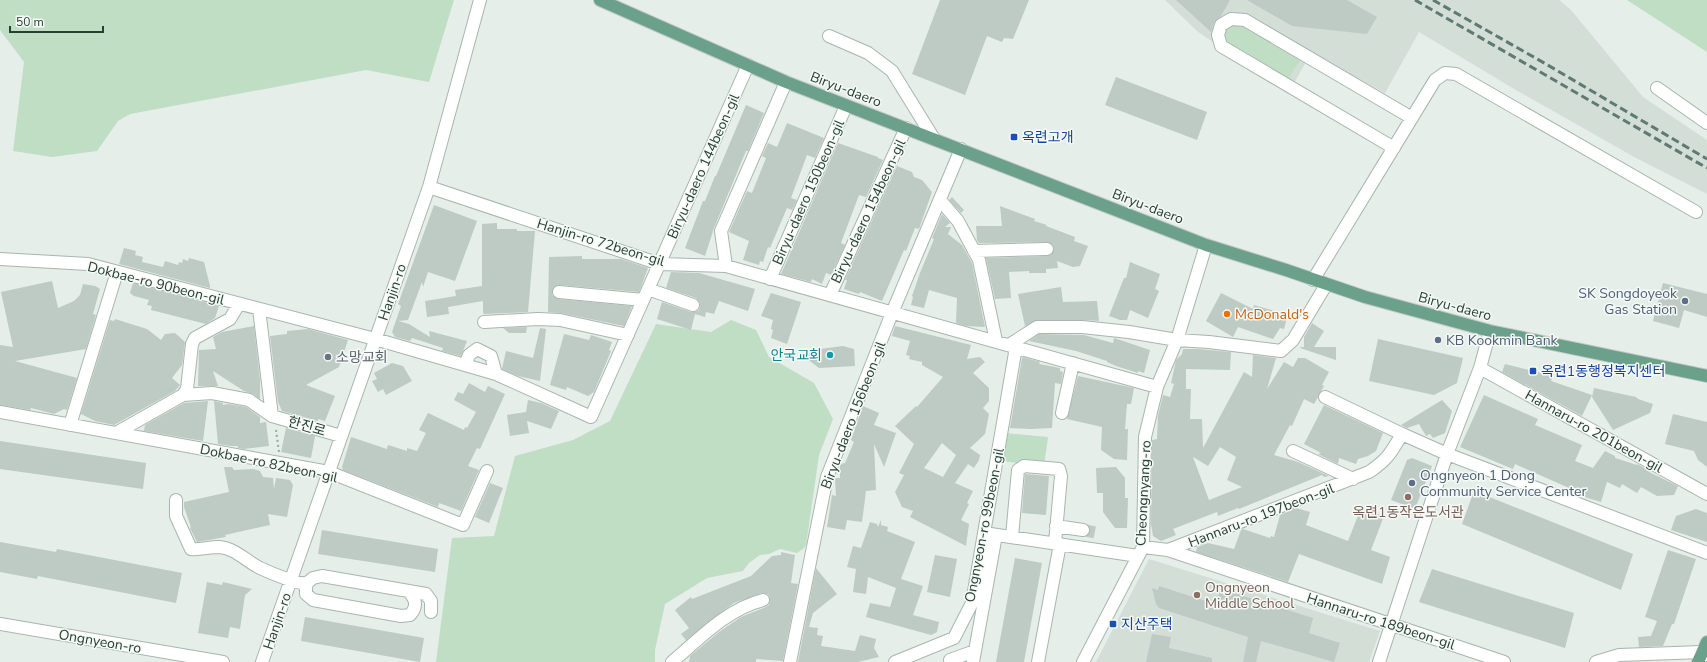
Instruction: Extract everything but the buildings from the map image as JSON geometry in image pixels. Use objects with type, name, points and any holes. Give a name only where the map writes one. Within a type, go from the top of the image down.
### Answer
[{"type":"main road","name":"Biryu-daero","points":[[600,0],[786,82],[1206,245],[1365,297],[1490,331],[1707,376]]},
{"type":"street","name":"Hanjin-ro","points":[[262,662],[428,186],[480,0]]},
{"type":"street","points":[[1394,148],[1221,46],[1218,35],[1221,25],[1231,19],[1245,20],[1412,118]]},
{"type":"street","points":[[829,36],[868,53],[892,71],[934,139]]},
{"type":"street","name":"Biryu-daero 144beon-gil","points":[[591,418],[748,65]]},
{"type":"street","points":[[1313,280],[1435,80],[1445,74],[1456,74],[1696,212]]},
{"type":"street","points":[[726,266],[721,231],[786,82]]},
{"type":"street","points":[[1657,88],[1707,123]]},
{"type":"street","name":"Biryu-daero 150beon-gil","points":[[770,279],[846,106]]},
{"type":"street","name":"Biryu-daero 154beon-gil","points":[[830,294],[906,128]]},
{"type":"street","name":"Biryu-daero 156beon-gil","points":[[790,662],[827,477],[892,313],[961,149]]},
{"type":"street","name":"Hanjin-ro 72beon-gil","points":[[428,186],[660,264],[726,266],[830,294],[892,313],[996,340],[1012,346],[1157,387]]},
{"type":"street","points":[[940,200],[958,221],[980,260],[996,340]]},
{"type":"street","name":"Cheongnyang-ro","points":[[1083,662],[1140,552],[1145,437],[1157,387],[1177,340],[1206,245]]},
{"type":"street","points":[[974,251],[1047,249]]},
{"type":"street","name":"Dokbae-ro 90beon-gil","points":[[0,259],[88,264],[375,339],[496,374],[591,418]]},
{"type":"street","points":[[70,424],[117,272]]},
{"type":"street","points":[[1012,346],[1037,328],[1082,328],[1129,332],[1177,340],[1209,342],[1281,351],[1293,340],[1326,285]]},
{"type":"street","points":[[559,292],[646,294],[693,305]]},
{"type":"street","name":"Dokbae-ro 90beon-gil","points":[[183,395],[187,390],[192,344],[195,338],[230,319],[239,304]]},
{"type":"street","points":[[259,309],[272,416]]},
{"type":"street","points":[[484,322],[538,319],[560,320],[628,335]]},
{"type":"street","points":[[1379,662],[1447,454],[1480,368],[1490,331]]},
{"type":"street","name":"Ongnyeon-ro 99beon-gil","points":[[895,662],[954,638],[972,603],[990,534],[1012,346]]},
{"type":"street","points":[[465,365],[469,356],[477,350],[491,356],[496,374]]},
{"type":"street","points":[[1062,413],[1073,363]]},
{"type":"street","name":"Hannaru-ro 201beon-gil","points":[[1480,368],[1707,494]]},
{"type":"street","name":"한진로","points":[[183,395],[212,393],[249,400],[272,416],[341,436]]},
{"type":"street","points":[[116,433],[183,395]]},
{"type":"street","points":[[1325,397],[1447,454],[1707,553]]},
{"type":"street","name":"Dokbae-ro 82beon-gil","points":[[0,412],[329,472],[463,525],[487,471]]},
{"type":"street","name":"Hannaru-ro 197beon-gil","points":[[1168,550],[1353,479],[1380,465],[1389,457],[1402,434]]},
{"type":"street","name":"Hannaru-ro 197beon-gil","points":[[1293,451],[1353,479]]},
{"type":"street","points":[[1012,537],[1018,470],[1024,466],[1059,469],[1060,476],[1056,526],[1057,543],[1038,662]]},
{"type":"street","name":"Hanjin-ro","points":[[176,500],[176,516],[191,549],[201,550],[219,547],[236,552],[259,567],[291,581]]},
{"type":"street","points":[[1056,526],[1083,530]]},
{"type":"street","points":[[950,660],[974,657],[990,534]]},
{"type":"street","name":"Hannaru-ro 189beon-gil","points":[[990,534],[1140,552],[1168,550],[1504,662]]},
{"type":"street","points":[[408,591],[413,596],[416,603],[415,610],[410,615],[401,616],[313,600],[306,594],[306,584],[313,578],[322,576],[426,594],[431,601],[431,612]]},
{"type":"street","points":[[291,581],[306,584]]},
{"type":"street","points":[[672,662],[714,626],[752,603],[763,600]]},
{"type":"street","name":"Ongnyeon-ro","points":[[0,624],[223,662]]},
{"type":"street","points":[[1596,662],[1619,655],[1703,653]]},
{"type":"path","points":[[272,416],[277,431],[280,463]]},
{"type":"shaded area","points":[[1165,0],[1559,0],[1571,10],[1643,97],[1707,140],[1707,194],[1636,158],[1516,90],[1419,32],[1385,93],[1311,53],[1288,94],[1197,31]]},
{"type":"shaded area","name":"Ongnyeon Middle School","points":[[1149,559],[1380,631],[1369,662],[1096,662]]},
{"type":"green space","points":[[0,0],[454,0],[429,82],[366,70],[130,114],[118,121],[97,151],[52,157],[13,151],[24,62],[0,30]]},
{"type":"green space","points":[[1627,0],[1707,0],[1707,52]]},
{"type":"green space","points":[[1231,19],[1304,54],[1285,84],[1221,46],[1221,25]]},
{"type":"green space","points":[[731,320],[756,330],[769,357],[814,383],[833,419],[819,455],[806,545],[803,549],[797,553],[780,549],[769,554],[760,555],[749,563],[743,571],[707,578],[665,604],[655,650],[655,662],[436,662],[452,538],[494,536],[515,456],[573,440],[610,421],[656,324],[711,332]]},
{"type":"green space","points":[[1005,433],[1048,437],[1044,466],[1000,461]]},
{"type":"tunnel","points":[[1083,530],[1098,533]]},
{"type":"railway","points":[[1415,0],[1707,168]]},
{"type":"railway","points":[[1433,0],[1546,64],[1707,159]]},
{"type":"place","name":"옥련고개","points":[[1014,137]]},
{"type":"place","name":"SK Songdoyeok Gas Station","points":[[1685,301]]},
{"type":"place","name":"McDonald's","points":[[1227,314]]},
{"type":"place","name":"KB Kookmin Bank","points":[[1438,340]]},
{"type":"place","name":"안국교회","points":[[830,355]]},
{"type":"place","name":"소망교회","points":[[328,357]]},
{"type":"place","name":"옥련1동행정복지센터","points":[[1533,371]]},
{"type":"place","name":"Ongnyeon 1 Dong Community Service Center","points":[[1412,483]]},
{"type":"place","name":"옥련1동작은도서관","points":[[1408,497]]},
{"type":"place","name":"Ongnyeon Middle School","points":[[1197,595]]},
{"type":"place","name":"지산주택","points":[[1113,624]]}]
